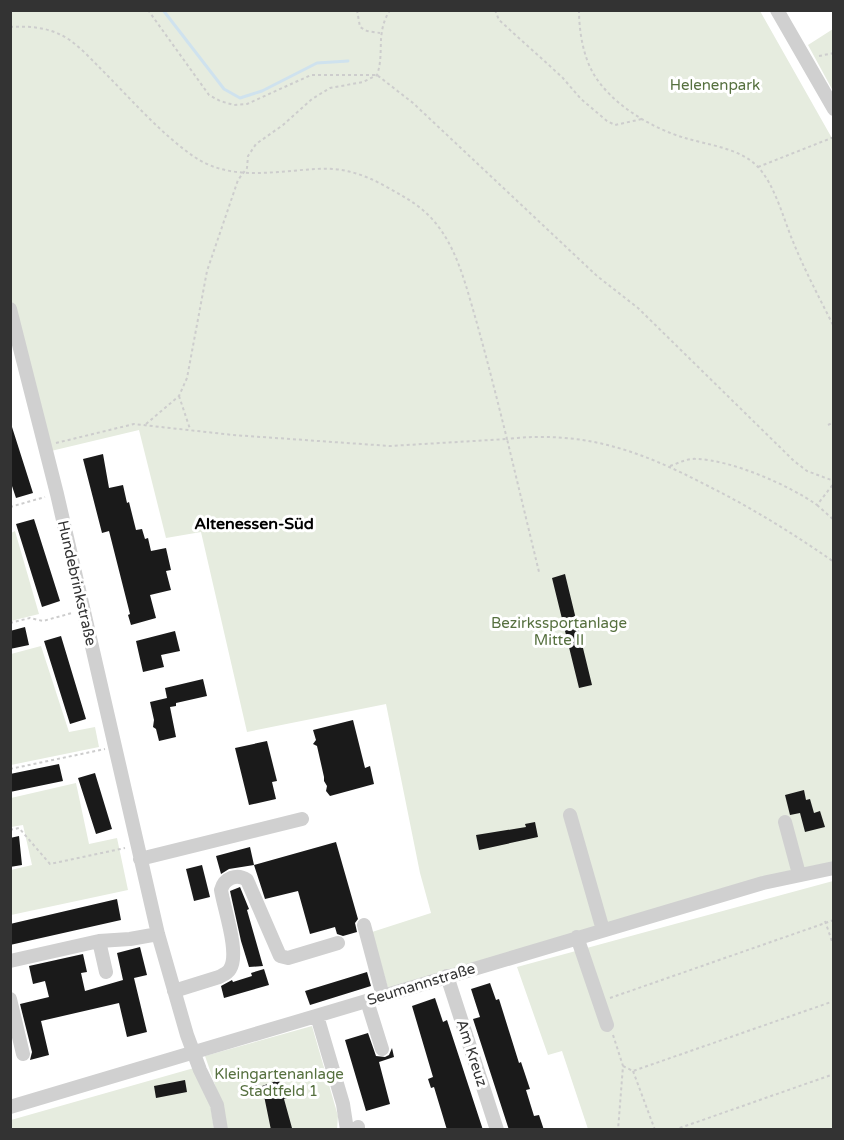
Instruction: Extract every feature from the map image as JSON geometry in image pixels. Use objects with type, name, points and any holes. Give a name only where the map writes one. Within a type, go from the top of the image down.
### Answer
[{"type":"street","points":[[777,10],[834,109]]},
{"type":"street","name":"Hundebrinkstraße","points":[[10,309],[57,494],[158,934],[192,1052],[217,1105],[222,1130]]},
{"type":"street","points":[[570,814],[603,930]]},
{"type":"street","points":[[138,852],[302,819]]},
{"type":"street","points":[[785,822],[799,874]]},
{"type":"street","name":"Seumannstraße","points":[[10,1107],[603,930],[799,874],[834,868]]},
{"type":"street","points":[[174,991],[225,975],[232,967],[233,950],[222,890],[225,881],[234,877],[243,877],[249,883],[280,956],[288,958],[338,944]]},
{"type":"street","points":[[364,926],[383,996]]},
{"type":"street","points":[[10,962],[99,941],[158,934]]},
{"type":"street","points":[[577,938],[607,1025]]},
{"type":"street","points":[[99,941],[106,972]]},
{"type":"street","name":"Am Kreuz","points":[[447,976],[497,1130]]},
{"type":"street","points":[[10,999],[23,1054]]},
{"type":"street","points":[[367,1001],[382,1049]]},
{"type":"street","points":[[316,1016],[343,1104],[354,1129]]},
{"type":"path","points":[[148,10],[209,95],[220,102],[234,105],[247,104],[310,75],[376,75],[413,103],[597,276],[639,308],[794,461],[807,471],[834,482],[817,505]]},
{"type":"path","points":[[357,10],[360,27],[367,31],[381,33]]},
{"type":"path","points":[[146,424],[179,396],[188,378],[207,271],[238,180],[244,172],[248,156],[255,144],[283,125],[312,99],[330,88],[363,82],[376,75],[379,67],[381,33],[390,10]]},
{"type":"path","points":[[495,10],[499,20],[562,77],[580,99],[607,121],[615,124],[643,119]]},
{"type":"path","points":[[579,10],[582,38],[593,72],[614,98],[643,119],[677,136],[741,156],[758,166],[834,327]]},
{"type":"path","points":[[10,27],[33,27],[62,35],[76,45],[182,148],[209,165],[224,171],[254,174],[329,168],[344,169],[374,180],[403,196],[419,206],[434,221],[450,246],[467,290],[507,439],[539,572]]},
{"type":"path","points":[[806,60],[834,53]]},
{"type":"path","points":[[758,166],[834,137]]},
{"type":"path","points":[[179,396],[190,429]]},
{"type":"path","points":[[828,425],[834,422]]},
{"type":"path","points":[[45,446],[134,424],[233,435],[390,446],[553,437],[591,441],[628,450],[670,466],[773,521],[834,562]]},
{"type":"path","points":[[670,466],[684,460],[711,461],[773,481],[790,488],[817,505],[834,520]]},
{"type":"path","points":[[10,507],[57,494]]},
{"type":"path","points":[[10,623],[30,618],[43,621],[82,610]]},
{"type":"path","points":[[10,768],[114,747]]},
{"type":"path","points":[[10,830],[19,828],[50,864],[138,852]]},
{"type":"path","points":[[599,1002],[825,921],[834,920]]},
{"type":"path","points":[[825,921],[834,947]]},
{"type":"path","points":[[633,1071],[834,1001]]},
{"type":"path","points":[[607,1025],[611,1030],[623,1066],[618,1130]]},
{"type":"path","points":[[623,1066],[633,1071],[655,1130]]},
{"type":"path","points":[[674,1130],[834,1074]]},
{"type":"green space","points":[[10,11],[760,11],[833,140],[833,866],[389,992],[372,932],[431,913],[420,873],[386,704],[247,732],[201,532],[166,538],[139,430],[51,451],[11,298]]},
{"type":"green space","points":[[833,29],[833,91],[808,45]]},
{"type":"green space","points":[[15,531],[39,614],[11,621],[11,533]]},
{"type":"green space","points":[[41,646],[69,732],[95,727],[99,747],[11,765],[11,654]]},
{"type":"green space","points":[[76,783],[89,844],[117,838],[128,890],[11,915],[11,870],[32,865],[23,825],[11,827],[11,798]]},
{"type":"green space","points":[[833,881],[833,1129],[588,1129],[562,1051],[548,1055],[517,967]]},
{"type":"green space","name":"Kleingartenanlage Stadtfeld 1","points":[[312,1026],[338,1116],[337,1129],[227,1129],[222,1105],[205,1056]]},
{"type":"green space","points":[[194,1068],[211,1108],[214,1130],[11,1130],[11,1120]]},
{"type":"building","points":[[10,427],[12,427],[33,493],[16,498],[10,480]]},
{"type":"building","points":[[103,454],[109,488],[123,485],[136,530],[142,529],[145,539],[148,538],[151,551],[166,548],[171,570],[166,571],[171,590],[150,595],[156,618],[131,625],[109,531],[102,533],[83,459]]},
{"type":"building","points":[[34,519],[60,601],[42,607],[16,524]]},
{"type":"building","points":[[565,574],[592,685],[579,688],[552,578]]},
{"type":"building","points":[[25,627],[29,645],[10,649],[10,631]]},
{"type":"building","points":[[175,631],[180,651],[161,655],[164,667],[143,672],[136,641]]},
{"type":"building","points":[[61,636],[86,719],[70,724],[44,641]]},
{"type":"building","points":[[203,679],[207,696],[176,703],[176,706],[170,707],[176,737],[159,741],[156,729],[153,727],[154,720],[150,702],[167,698],[165,688]]},
{"type":"building","points":[[353,720],[365,768],[370,766],[374,784],[330,796],[326,791],[327,786],[317,746],[313,744],[316,740],[313,730]]},
{"type":"building","points":[[267,741],[277,781],[272,782],[276,799],[249,805],[235,748]]},
{"type":"building","points":[[59,764],[63,781],[10,792],[10,774]]},
{"type":"building","points":[[95,773],[112,829],[96,834],[78,778]]},
{"type":"building","points":[[804,790],[806,800],[810,799],[814,813],[820,811],[825,827],[805,832],[800,813],[790,815],[785,795]]},
{"type":"building","points":[[535,822],[538,837],[479,850],[476,835],[526,827],[525,824]]},
{"type":"building","points":[[19,836],[22,865],[10,867],[10,838]]},
{"type":"building","points":[[336,842],[358,919],[355,923],[357,932],[343,936],[337,934],[335,927],[310,934],[298,891],[265,899],[254,865]]},
{"type":"building","points":[[250,847],[254,865],[229,869],[221,874],[216,856]]},
{"type":"building","points":[[202,865],[210,897],[194,901],[186,869]]},
{"type":"building","points":[[240,887],[249,909],[247,910],[263,966],[249,967],[241,941],[230,891]]},
{"type":"building","points":[[117,899],[121,920],[10,945],[10,924]]},
{"type":"building","points":[[140,947],[147,975],[134,978],[147,1032],[127,1037],[119,1003],[41,1021],[49,1055],[30,1060],[32,1052],[20,1004],[49,997],[45,981],[33,984],[29,966],[83,954],[87,972],[81,973],[85,991],[123,980],[117,953]]},
{"type":"building","points":[[264,969],[269,985],[224,998],[221,986],[232,980],[233,982],[252,976],[251,973]]},
{"type":"building","points":[[367,972],[371,986],[310,1005],[305,991]]},
{"type":"building","points":[[490,983],[496,1000],[499,999],[519,1063],[521,1062],[530,1089],[526,1090],[534,1116],[539,1115],[544,1130],[509,1130],[473,1019],[480,1017],[471,989]]},
{"type":"building","points":[[435,998],[443,1022],[447,1020],[483,1130],[447,1130],[434,1087],[431,1088],[428,1079],[433,1077],[412,1006]]},
{"type":"building","points":[[368,1033],[376,1056],[389,1055],[392,1048],[394,1057],[379,1062],[390,1104],[366,1111],[345,1040]]},
{"type":"building","points":[[185,1080],[187,1092],[156,1098],[154,1086]]},
{"type":"building","points":[[279,1080],[280,1085],[285,1083],[289,1098],[284,1099],[292,1128],[271,1130],[262,1086]]},
{"type":"building","points":[[256,1081],[259,1092],[244,1094],[242,1085]]},
{"type":"waterway","points":[[163,10],[224,89],[240,98],[262,91],[317,63],[348,61]]},
{"type":"district","name":"Altenessen-Süd","points":[[254,524]]},
{"type":"park label","name":"Helenenpark","points":[[715,85]]},
{"type":"park label","name":"Bezirkssportanlage Mitte II","points":[[559,632]]}]
